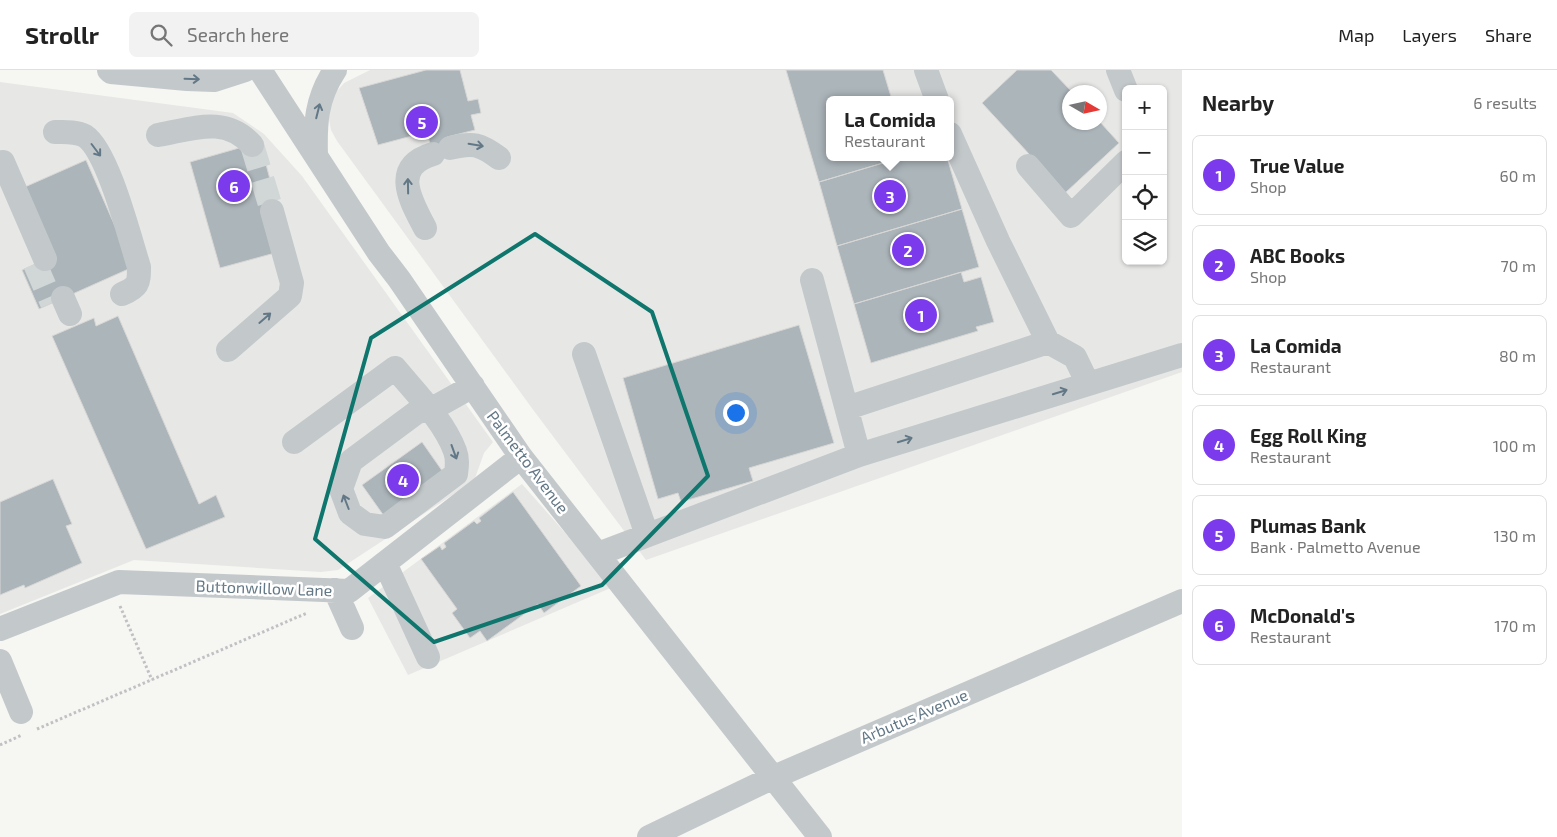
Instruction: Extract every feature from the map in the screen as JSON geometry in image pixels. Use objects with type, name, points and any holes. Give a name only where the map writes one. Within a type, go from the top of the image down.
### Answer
[{"type":"street","points":[[109,70],[111,72],[214,80],[245,70]]},
{"type":"street","name":"Palmetto Avenue","points":[[260,70],[379,253],[399,279],[521,457],[820,837]]},
{"type":"street","points":[[316,156],[315,123],[322,92],[335,70]]},
{"type":"street","points":[[926,70],[936,96]]},
{"type":"street","points":[[158,135],[209,126],[229,128],[244,136],[252,145]]},
{"type":"street","points":[[55,132],[70,132],[85,136],[99,152],[108,172],[139,267],[139,280],[134,289],[122,294]]},
{"type":"street","points":[[954,143],[998,241],[1048,342],[1075,357],[1088,384]]},
{"type":"street","points":[[425,228],[408,195],[408,174],[414,162],[441,151],[466,144],[484,146],[499,158]]},
{"type":"street","points":[[1028,166],[1071,216],[1122,166]]},
{"type":"street","points":[[1,171],[40,262]]},
{"type":"street","points":[[228,350],[290,296],[292,283],[272,211]]},
{"type":"street","points":[[812,280],[859,455]]},
{"type":"street","points":[[847,408],[1048,342]]},
{"type":"street","points":[[584,354],[647,535]]},
{"type":"street","points":[[598,554],[859,455],[1182,354]]},
{"type":"street","points":[[294,442],[395,368],[430,410],[456,452],[458,464],[456,474],[385,527],[365,524],[350,513],[341,489],[351,461],[417,412],[430,410],[473,386]]},
{"type":"street","name":"Buttonwillow Lane","points":[[0,629],[119,582],[350,591],[521,457]]},
{"type":"street","points":[[385,564],[428,657]]},
{"type":"street","points":[[335,590],[352,628]]},
{"type":"street","name":"Arbutus Avenue","points":[[649,837],[774,777],[1182,601]]},
{"type":"street","points":[[0,661],[21,712]]},
{"type":"path","points":[[118,601],[152,680]]},
{"type":"path","points":[[0,745],[294,619]]},
{"type":"highlighted area","points":[[535,234],[652,312],[708,476],[602,585],[434,642],[315,539],[371,338]]},
{"type":"shaded area","points":[[370,70],[1182,70],[1182,372],[646,560],[534,411],[337,141],[331,130],[328,115],[332,97],[344,83]]},
{"type":"shaded area","points":[[0,82],[233,113],[264,134],[302,176],[493,442],[484,453],[474,481],[338,570],[321,572],[134,560],[0,614]]},
{"type":"shaded area","points":[[522,484],[613,587],[408,675],[368,598]]},
{"type":"building","points":[[426,70],[460,70],[468,101],[478,99],[481,113],[471,115],[475,130],[447,137],[452,156],[434,161],[427,132],[378,145],[359,88]]},
{"type":"building","points":[[786,70],[883,70],[891,96],[826,96],[826,161],[890,161],[819,182]]},
{"type":"building","points":[[1017,70],[1051,70],[1065,85],[1062,85],[1062,130],[1107,130],[1119,143],[1065,193],[982,103]]},
{"type":"building","points":[[260,142],[278,209],[275,253],[220,268],[190,162]]},
{"type":"building","points":[[86,160],[133,267],[39,309],[22,270],[48,258],[18,190]]},
{"type":"building","points":[[890,161],[948,161],[962,209],[837,246],[819,182]]},
{"type":"building","points":[[962,209],[979,267],[854,304],[837,246]]},
{"type":"building","points":[[961,272],[964,282],[981,277],[994,322],[976,327],[978,331],[871,363],[854,304]]},
{"type":"building","points":[[118,316],[199,504],[216,495],[225,517],[146,549],[52,336],[94,318],[96,326]]},
{"type":"building","points":[[799,325],[834,443],[749,468],[753,481],[681,502],[678,493],[658,499],[623,378]]},
{"type":"building","points":[[422,442],[443,472],[384,516],[362,485]]},
{"type":"building","points":[[53,479],[72,524],[66,526],[82,563],[25,588],[24,585],[0,595],[0,502]]},
{"type":"building","points":[[513,492],[581,586],[544,613],[538,604],[487,641],[480,631],[470,638],[452,613],[457,609],[421,559],[440,546],[442,550],[446,547],[444,543],[474,521],[477,524],[481,521],[479,518]]},
{"type":"tunnel","points":[[252,145],[272,211]]},
{"type":"tunnel","points":[[35,264],[52,303]]},
{"type":"place","name":"Plumas Bank","points":[[422,122]]},
{"type":"place","name":"McDonald's","points":[[234,186]]},
{"type":"place","name":"La Comida","points":[[890,196]]},
{"type":"place","name":"ABC Books","points":[[908,250]]},
{"type":"place","name":"True Value","points":[[921,315]]},
{"type":"place","name":"Egg Roll King","points":[[403,480]]}]
